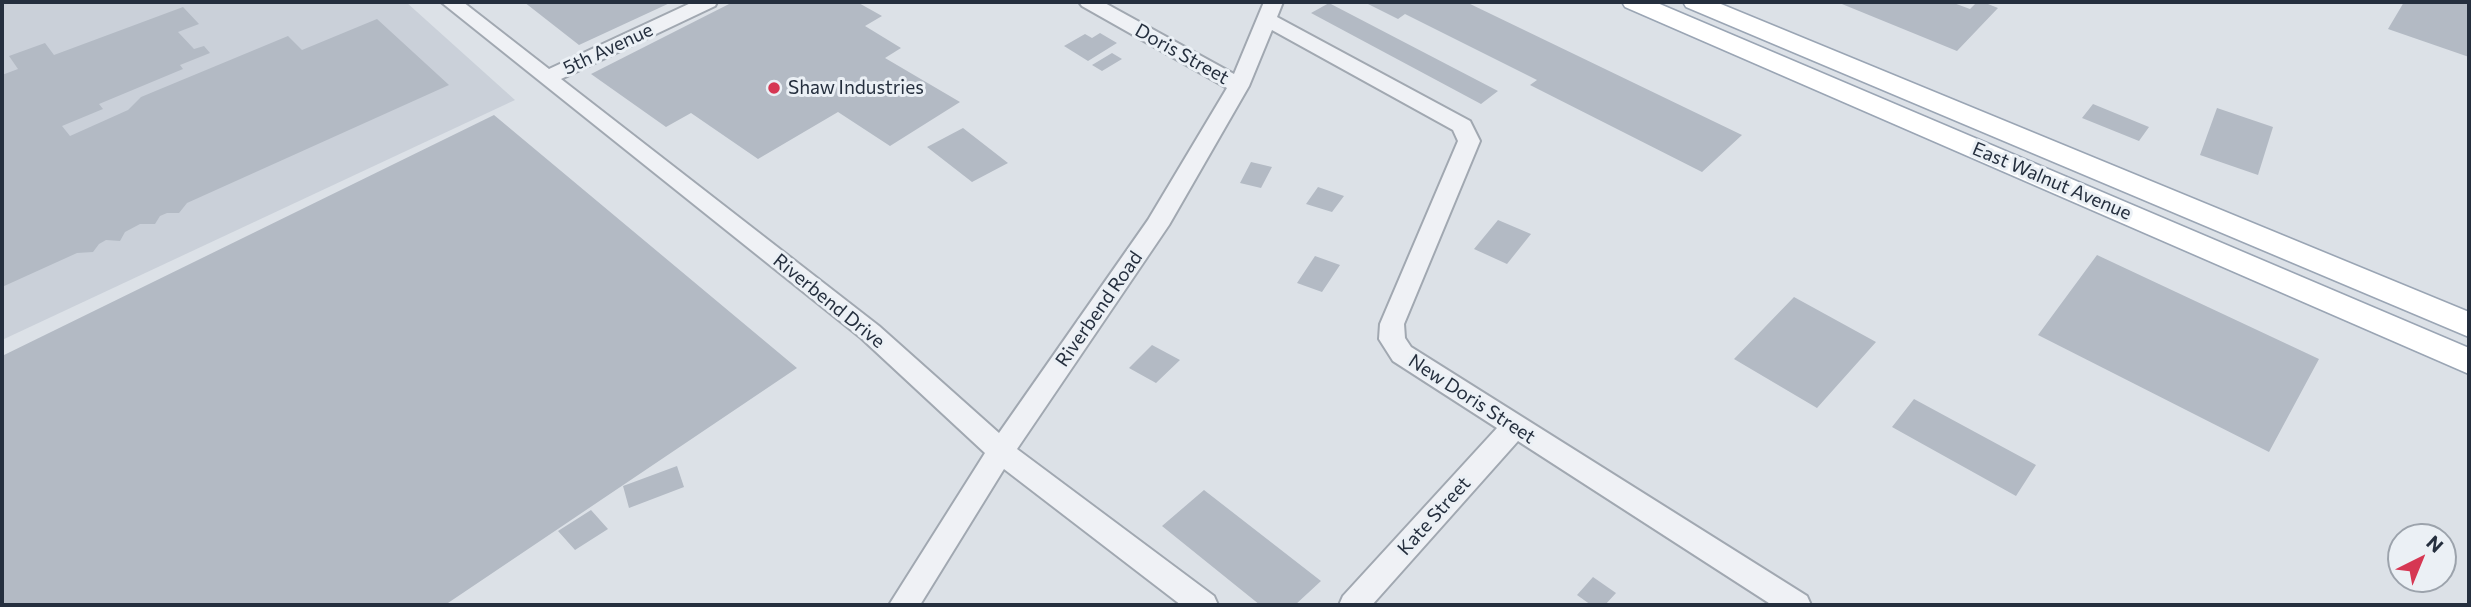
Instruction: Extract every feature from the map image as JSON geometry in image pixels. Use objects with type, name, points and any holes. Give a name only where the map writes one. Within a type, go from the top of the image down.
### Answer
[{"type":"main road","name":"East Walnut Avenue","points":[[1634,2],[2462,359]]},
{"type":"main road","name":"East Walnut Avenue","points":[[1695,2],[2469,325]]},
{"type":"main road","points":[[2462,359],[2469,325]]},
{"type":"street","name":"Riverbend Drive","points":[[450,2],[870,332],[1001,451],[1203,605]]},
{"type":"street","name":"5th Avenue","points":[[546,78],[708,2]]},
{"type":"street","name":"Doris Street","points":[[1088,2],[1239,86]]},
{"type":"street","name":"Riverbend Road","points":[[904,605],[1001,451],[1157,225],[1239,86],[1271,11]]},
{"type":"street","name":"New Doris Street","points":[[1271,11],[1462,126],[1469,141],[1391,324],[1392,339],[1402,354],[1796,605]]},
{"type":"street","name":"Kate Street","points":[[1354,605],[1515,426]]},
{"type":"shaded area","points":[[406,2],[515,100],[2,340],[2,3]]},
{"type":"building","points":[[524,2],[672,2],[579,45]]},
{"type":"building","name":"Shaw Industries","points":[[733,2],[857,2],[882,16],[865,26],[901,48],[885,58],[960,102],[890,146],[838,112],[758,159],[691,113],[666,127],[591,74]]},
{"type":"building","points":[[1364,2],[1466,2],[1742,135],[1702,172],[1530,85],[1537,80],[1405,14],[1398,19]]},
{"type":"building","points":[[1837,2],[1951,2],[1970,9],[1977,2],[1983,2],[1998,8],[1957,51]]},
{"type":"building","points":[[2404,2],[2469,2],[2469,57],[2388,29]]},
{"type":"building","points":[[1329,3],[1498,91],[1481,104],[1311,13]]},
{"type":"building","points":[[183,7],[199,24],[178,32],[194,49],[204,46],[210,53],[180,65],[183,69],[99,104],[103,109],[62,126],[70,136],[128,110],[141,97],[288,36],[302,50],[377,19],[449,85],[187,203],[179,213],[160,216],[155,224],[140,224],[125,232],[120,241],[106,240],[93,252],[77,253],[2,287],[2,75],[18,69],[9,56],[45,43],[54,55]]},
{"type":"building","points":[[1100,33],[1117,43],[1088,61],[1064,46],[1085,34],[1092,38]]},
{"type":"building","points":[[1112,53],[1122,59],[1102,71],[1092,65]]},
{"type":"building","points":[[2093,104],[2149,127],[2139,141],[2082,118]]},
{"type":"building","points":[[2217,108],[2273,127],[2258,175],[2200,155]]},
{"type":"building","points":[[494,115],[797,368],[445,605],[2,605],[2,356]]},
{"type":"building","points":[[963,128],[1008,163],[972,182],[927,147]]},
{"type":"building","points":[[1251,162],[1272,167],[1261,188],[1240,183]]},
{"type":"building","points":[[1318,187],[1344,196],[1332,212],[1306,204]]},
{"type":"building","points":[[1498,220],[1531,234],[1507,264],[1474,249]]},
{"type":"building","points":[[2097,255],[2319,359],[2269,452],[2038,335]]},
{"type":"building","points":[[1315,256],[1340,265],[1322,292],[1297,283]]},
{"type":"building","points":[[1794,297],[1876,342],[1817,408],[1734,359]]},
{"type":"building","points":[[1152,345],[1180,360],[1156,383],[1129,368]]},
{"type":"building","points":[[1914,399],[2036,465],[2016,496],[1892,427]]},
{"type":"building","points":[[677,466],[684,487],[629,508],[623,486]]},
{"type":"building","points":[[1204,490],[1321,581],[1295,605],[1260,605],[1162,526]]},
{"type":"building","points":[[591,510],[608,529],[575,550],[558,531]]},
{"type":"building","points":[[1593,577],[1616,593],[1605,605],[1591,605],[1577,595]]},
{"type":"place","name":"Shaw Industries","points":[[774,88]]}]
